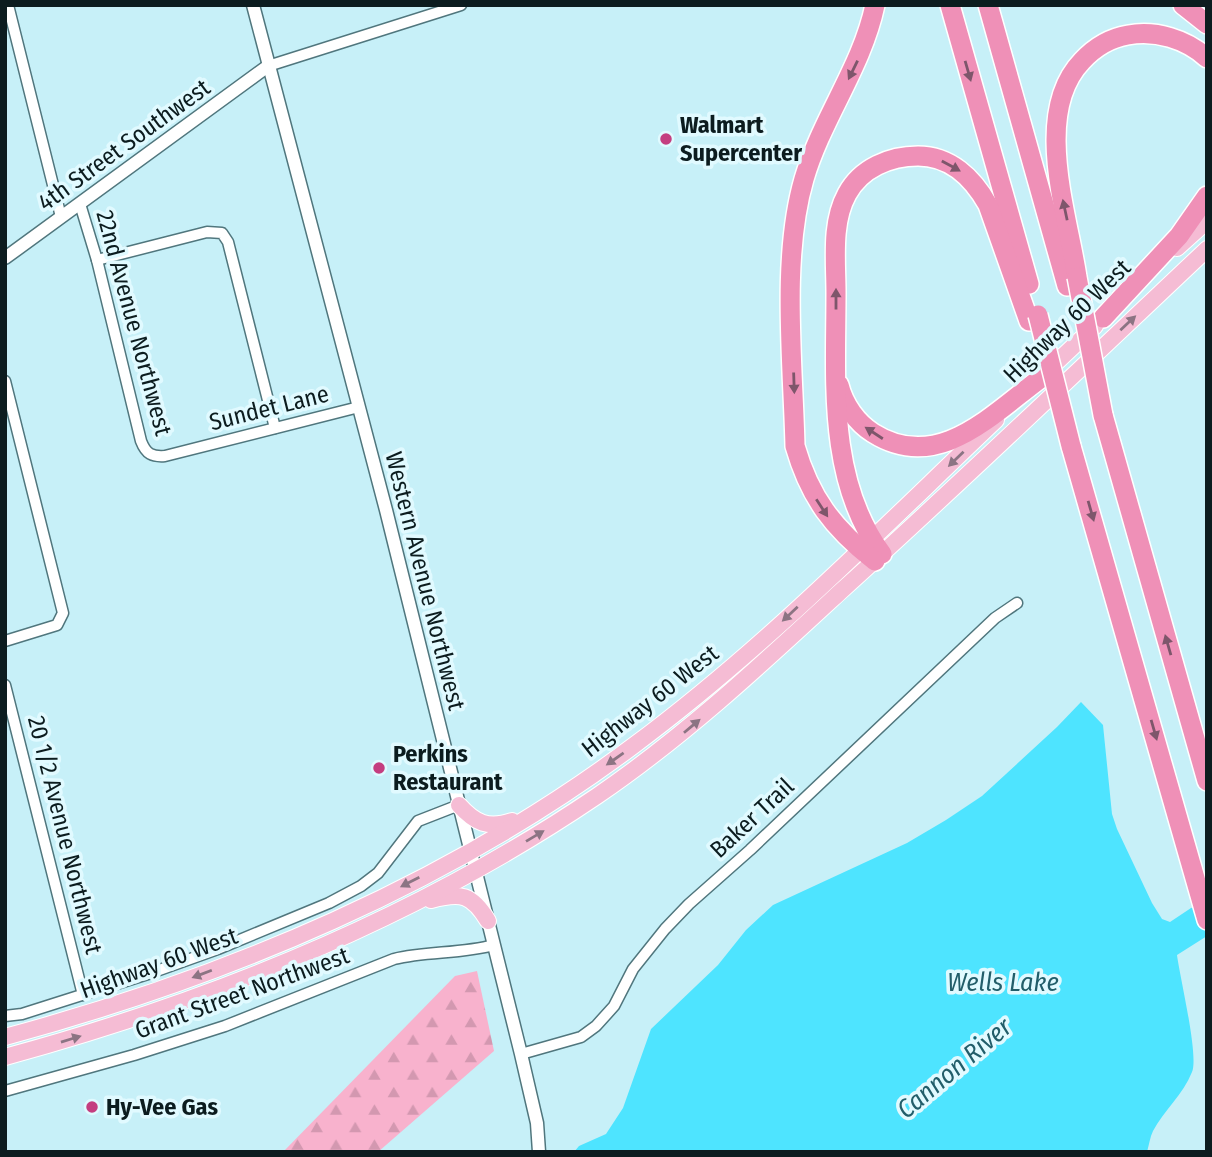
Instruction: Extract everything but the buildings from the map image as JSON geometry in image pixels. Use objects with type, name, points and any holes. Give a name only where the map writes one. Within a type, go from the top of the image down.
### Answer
[{"type":"highway","points":[[872,551],[835,526],[812,492],[795,446],[791,283],[795,219],[804,179],[826,123],[864,48],[875,5]]},
{"type":"highway","points":[[950,5],[1033,318],[1207,920]]},
{"type":"highway","points":[[988,5],[1072,281],[1103,415],[1207,781]]},
{"type":"highway","points":[[1183,5],[1207,24]]},
{"type":"highway","points":[[1072,281],[1057,155],[1060,101],[1066,83],[1090,52],[1126,35],[1164,35],[1182,41],[1207,58]]},
{"type":"highway","points":[[872,551],[852,493],[840,443],[836,405],[836,224],[847,192],[872,167],[887,160],[921,156],[955,166],[968,177],[988,205],[1033,318]]},
{"type":"highway","points":[[1102,318],[1179,236],[1207,196]]},
{"type":"highway","points":[[836,367],[845,401],[867,429],[882,439],[917,447],[934,446],[966,433],[1041,378]]},
{"type":"main road","name":"Highway 60 West","points":[[5,1057],[140,1018],[225,987],[331,943],[476,871],[550,827],[661,750],[707,713],[872,551],[1041,378],[1207,221]]},
{"type":"main road","name":"Highway 60 West","points":[[5,1037],[89,1013],[243,958],[394,891],[471,851],[534,813],[632,747],[687,705],[872,551],[1207,249]]},
{"type":"main road","points":[[459,805],[469,817],[489,826],[534,813]]},
{"type":"main road","points":[[398,911],[440,898],[462,896],[475,901],[488,921]]},
{"type":"street","points":[[8,5],[61,217]]},
{"type":"street","name":"Western Avenue Northwest","points":[[253,5],[359,407],[522,1054],[537,1123],[539,1150]]},
{"type":"street","points":[[268,66],[461,5]]},
{"type":"street","name":"4th Street Southwest","points":[[5,258],[268,66]]},
{"type":"street","name":"22nd Avenue Northwest","points":[[80,204],[97,260],[141,441],[147,453]]},
{"type":"street","points":[[97,260],[207,232],[222,233],[228,242],[275,428]]},
{"type":"street","points":[[5,381],[62,606],[61,620],[51,628],[5,640]]},
{"type":"street","name":"Sundet Lane","points":[[147,453],[155,457],[165,456],[359,407]]},
{"type":"street","name":"Baker Trail","points":[[522,1054],[582,1038],[596,1026],[614,1006],[633,969],[664,929],[970,641],[995,618],[1017,603]]},
{"type":"street","name":"20 1/2 Avenue Northwest","points":[[5,685],[83,995]]},
{"type":"street","points":[[5,1016],[22,1014],[83,995],[218,949],[329,903],[361,886],[378,873],[418,821],[459,805]]},
{"type":"street","name":"Grant Street Northwest","points":[[5,1091],[225,1026],[394,959],[471,951],[494,945]]},
{"type":"green space","points":[[477,971],[494,1051],[378,1152],[283,1152],[455,976]]},
{"type":"water","name":"Wells Lake","points":[[1081,702],[1103,725],[1112,814],[1152,903],[1162,919],[1170,922],[1191,908],[1207,904],[1207,936],[1177,955],[1191,1034],[1192,1072],[1184,1088],[1153,1131],[1147,1152],[574,1152],[579,1146],[606,1134],[623,1108],[651,1029],[718,965],[746,930],[773,905],[907,843],[946,820],[982,796]]},
{"type":"place","name":"Walmart Supercenter","points":[[666,139]]},
{"type":"place","name":"Perkins Restaurant","points":[[379,768]]},
{"type":"place","name":"Hy-Vee Gas","points":[[92,1107]]},
{"type":"water label","name":"Cannon River","points":[[954,1068]]}]
